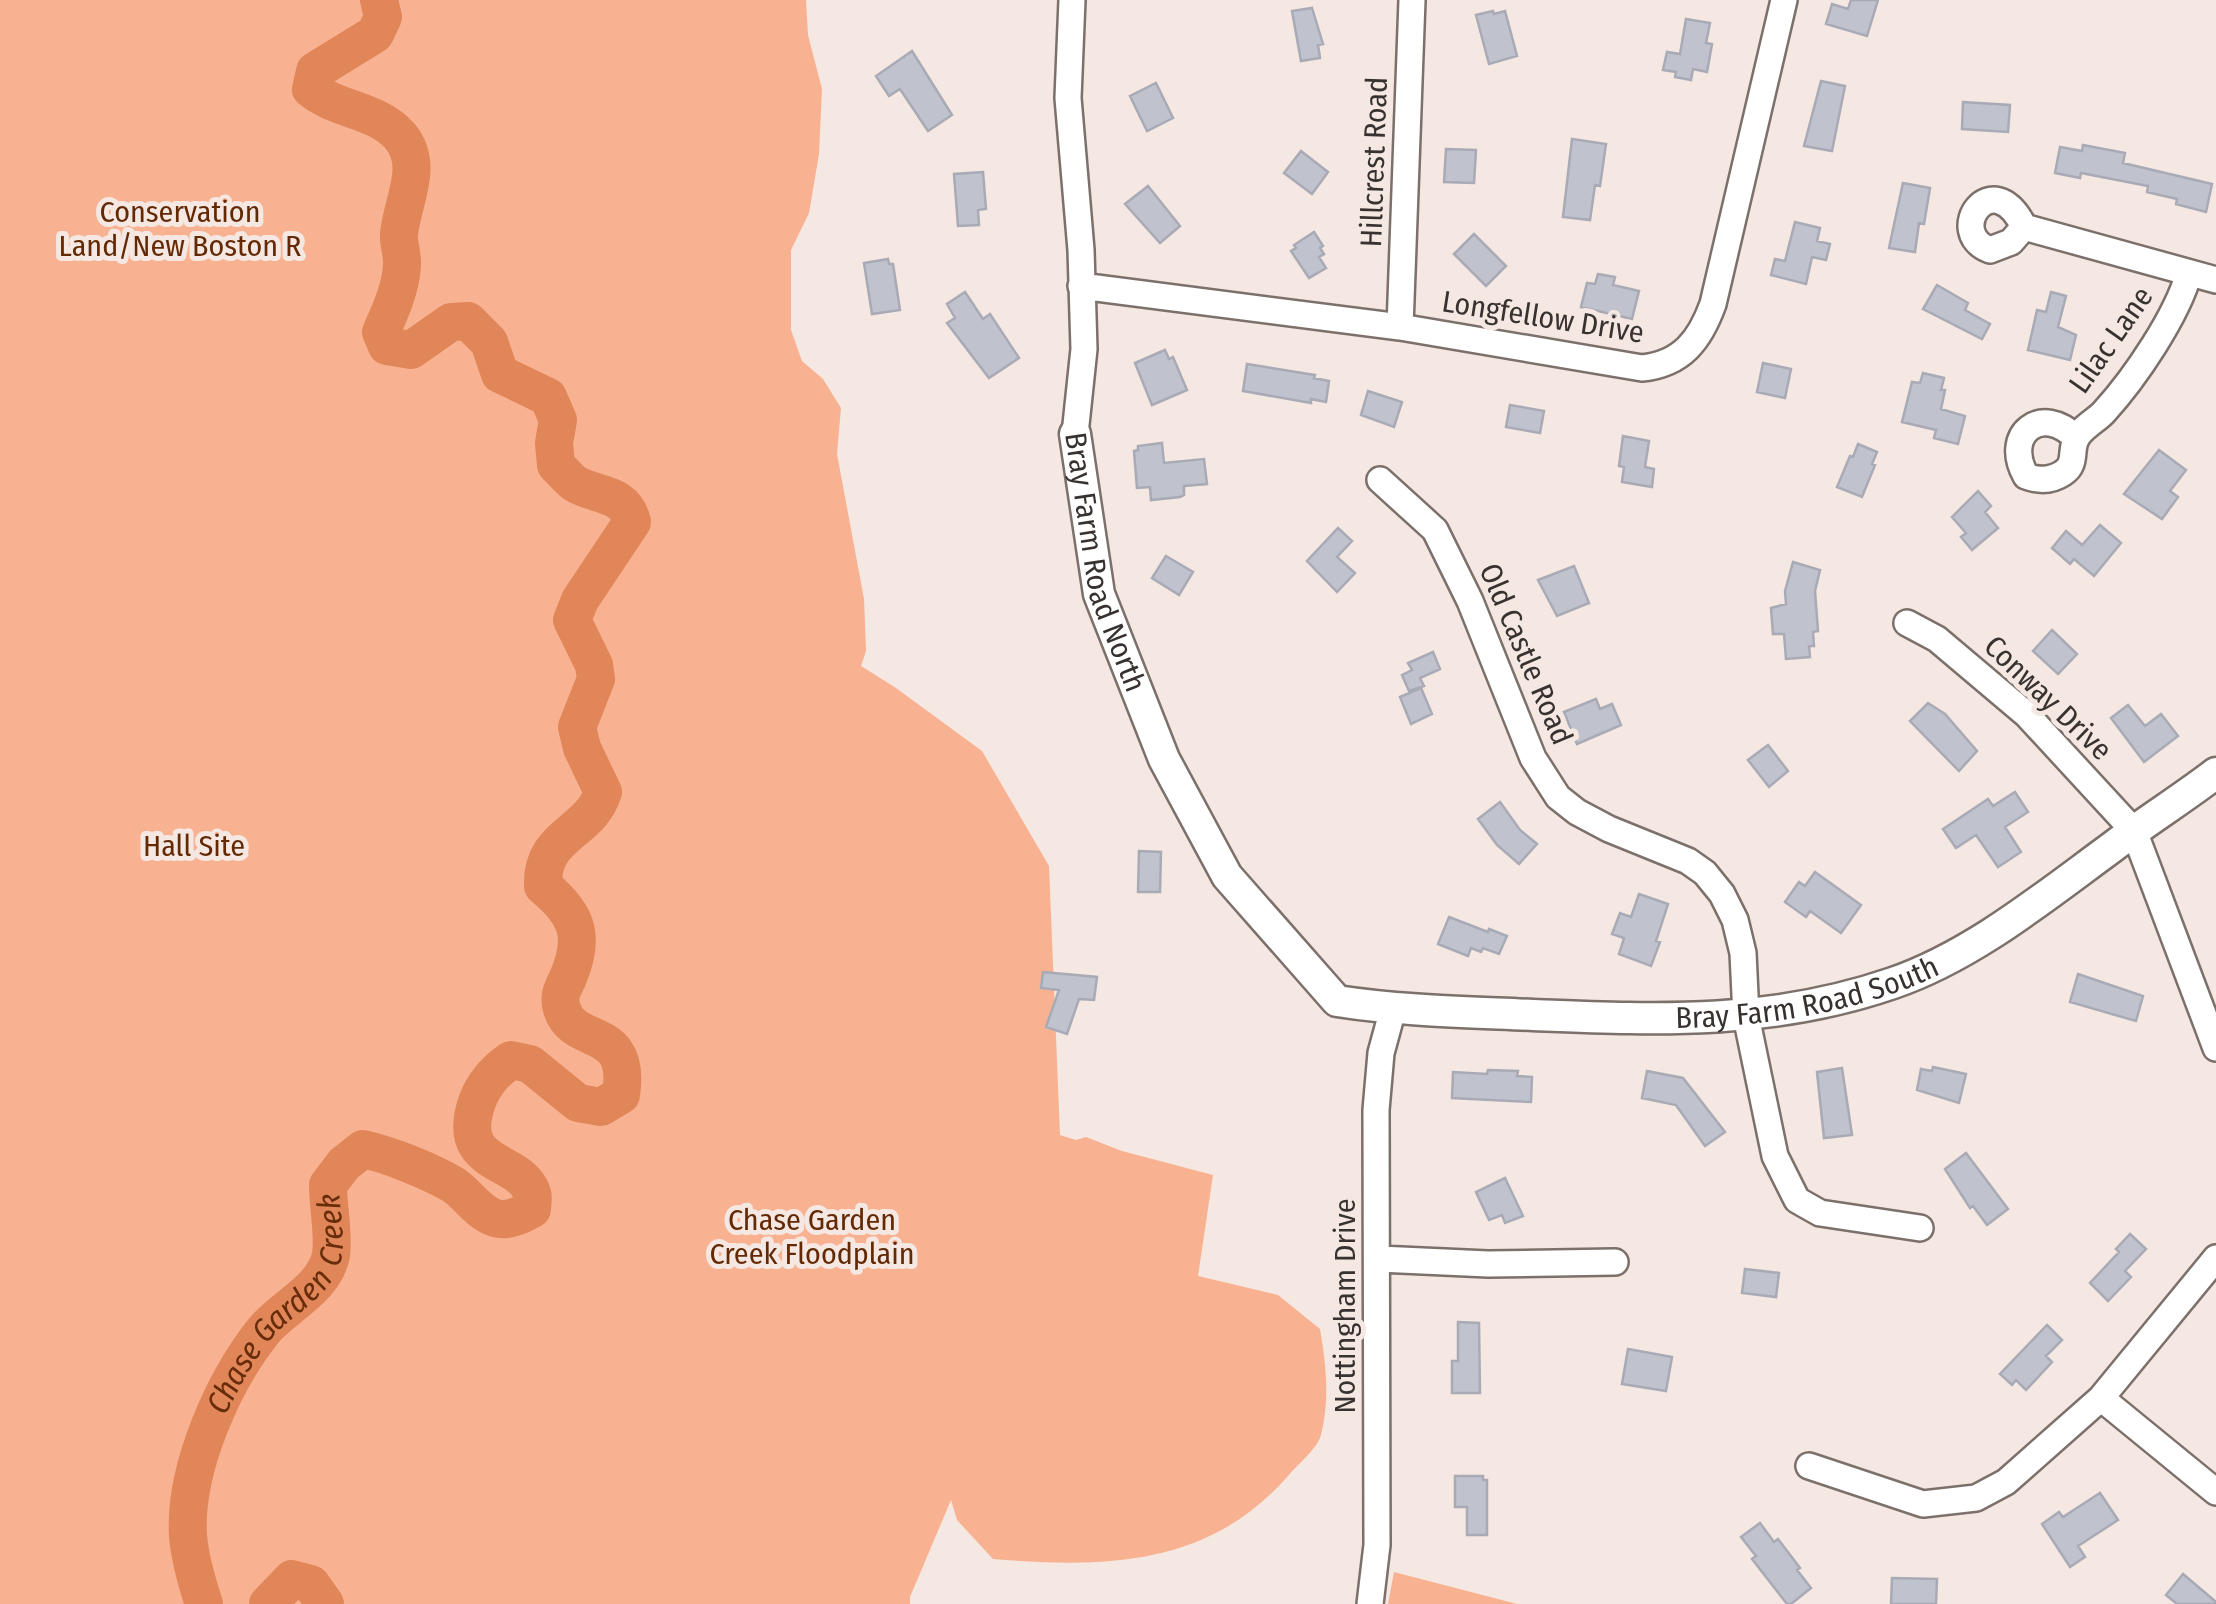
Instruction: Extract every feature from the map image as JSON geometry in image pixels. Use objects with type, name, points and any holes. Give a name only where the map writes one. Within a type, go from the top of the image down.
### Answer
[{"type":"street","name":"Bray Farm Road North","points":[[1072,0],[1068,98],[1081,250],[1084,349],[1075,434],[1099,594],[1164,759],[1227,876],[1337,1001]]},
{"type":"street","name":"Hillcrest Road","points":[[1400,327],[1412,0]]},
{"type":"street","name":"Longfellow Drive","points":[[1080,286],[1400,327],[1642,368],[1670,363],[1693,346],[1714,304],[1784,0]]},
{"type":"street","points":[[2024,227],[2216,280]]},
{"type":"street","name":"Lilac Lane","points":[[2076,438],[2106,410],[2144,357],[2184,292],[2189,273]]},
{"type":"street","name":"Old Castle Road","points":[[1380,480],[1435,530],[1470,601],[1533,758],[1558,797],[1576,812],[1609,829],[1688,860],[1722,894],[1743,953],[1746,1016],[1775,1156],[1797,1200],[1820,1213],[1920,1228]]},
{"type":"street","name":"Conway Drive","points":[[1907,623],[1937,638],[2027,715],[2134,831]]},
{"type":"street","name":"Bray Farm Road South","points":[[1337,1001],[1393,1009],[1574,1017],[1746,1016],[1800,1009],[1895,982],[1954,954],[2041,899],[2216,774]]},
{"type":"street","points":[[2134,831],[2216,1048]]},
{"type":"street","name":"Nottingham Drive","points":[[1370,1604],[1378,1545],[1376,1110],[1381,1053],[1393,1009]]},
{"type":"street","points":[[1809,1466],[1923,1504],[1976,1498],[2006,1482],[2101,1398],[2216,1258]]},
{"type":"street","points":[[1378,1259],[1488,1264],[1616,1262]]},
{"type":"street","points":[[2101,1398],[2216,1492]]},
{"type":"green space","points":[[0,0],[806,0],[808,35],[822,89],[819,154],[809,213],[791,250],[791,330],[802,361],[823,379],[841,408],[837,454],[864,599],[866,651],[861,666],[982,751],[1049,866],[1060,1135],[1076,1140],[1086,1137],[1122,1151],[1213,1175],[1198,1276],[1278,1295],[1320,1329],[1326,1382],[1321,1435],[1307,1456],[1257,1506],[1224,1529],[1189,1545],[1114,1561],[1075,1563],[993,1559],[957,1520],[951,1500],[910,1604],[0,1604]]},
{"type":"green space","points":[[1394,1572],[1517,1604],[1388,1604]]},
{"type":"building","points":[[1851,0],[1878,0],[1867,36],[1826,24],[1832,4],[1848,9]]},
{"type":"building","points":[[1312,8],[1323,44],[1318,45],[1320,58],[1301,61],[1292,11]]},
{"type":"building","points":[[1505,11],[1517,56],[1489,64],[1476,15]]},
{"type":"building","points":[[1686,19],[1710,23],[1706,43],[1712,44],[1707,72],[1693,69],[1691,80],[1663,70],[1667,52],[1680,54]]},
{"type":"building","points":[[912,51],[952,115],[928,131],[900,89],[889,96],[876,76]]},
{"type":"building","points":[[1821,81],[1845,86],[1832,151],[1804,146]]},
{"type":"building","points":[[1156,83],[1173,118],[1147,131],[1130,96]]},
{"type":"building","points":[[1963,102],[2010,105],[2008,132],[1962,129]]},
{"type":"building","points":[[1572,139],[1606,144],[1590,220],[1563,217]]},
{"type":"building","points":[[2083,145],[2125,153],[2123,163],[2212,184],[2206,212],[2176,204],[2177,199],[2147,192],[2148,186],[2081,173],[2080,178],[2055,173],[2060,147],[2082,151]]},
{"type":"building","points":[[1446,149],[1476,150],[1474,183],[1444,182]]},
{"type":"building","points":[[1301,151],[1328,172],[1312,194],[1284,173]]},
{"type":"building","points":[[983,172],[986,209],[978,210],[979,225],[958,226],[954,174]]},
{"type":"building","points":[[1903,183],[1930,188],[1915,252],[1889,248]]},
{"type":"building","points":[[1148,186],[1180,226],[1160,243],[1125,204]]},
{"type":"building","points":[[1795,222],[1820,228],[1817,241],[1830,244],[1826,260],[1812,257],[1806,284],[1771,275],[1775,259],[1785,261]]},
{"type":"building","points":[[1314,232],[1323,246],[1320,248],[1324,254],[1319,257],[1326,268],[1309,278],[1291,251]]},
{"type":"building","points":[[1474,234],[1506,266],[1486,286],[1454,254]]},
{"type":"building","points":[[888,259],[893,264],[900,310],[872,314],[864,263]]},
{"type":"building","points":[[1598,274],[1615,277],[1613,285],[1639,291],[1632,319],[1581,307],[1587,283],[1595,284]]},
{"type":"building","points":[[1937,285],[1968,303],[1965,310],[1990,324],[1982,339],[1923,309]]},
{"type":"building","points":[[965,292],[983,319],[990,314],[1019,358],[989,378],[947,323],[955,318],[947,304]]},
{"type":"building","points":[[2051,292],[2066,296],[2058,327],[2076,335],[2070,360],[2028,350],[2037,310],[2046,312]]},
{"type":"building","points":[[1165,350],[1169,359],[1173,357],[1187,390],[1152,405],[1135,363]]},
{"type":"building","points":[[1763,363],[1791,369],[1785,398],[1757,392]]},
{"type":"building","points":[[1247,364],[1315,375],[1314,378],[1329,381],[1326,402],[1243,391]]},
{"type":"building","points":[[1923,373],[1944,378],[1941,409],[1965,416],[1958,444],[1934,438],[1936,430],[1902,422],[1912,382],[1920,383]]},
{"type":"building","points":[[1368,391],[1402,402],[1394,427],[1361,415]]},
{"type":"building","points":[[1510,405],[1544,411],[1540,433],[1506,427]]},
{"type":"building","points":[[1623,436],[1649,441],[1645,467],[1654,469],[1652,487],[1622,482],[1624,467],[1619,466]]},
{"type":"building","points":[[1162,443],[1164,463],[1204,459],[1207,484],[1184,486],[1184,495],[1180,497],[1151,500],[1150,487],[1137,488],[1134,451],[1138,446]]},
{"type":"building","points":[[1858,444],[1877,452],[1862,497],[1837,487]]},
{"type":"building","points":[[2159,450],[2186,470],[2170,491],[2178,497],[2162,519],[2124,494]]},
{"type":"building","points":[[1978,491],[1991,506],[1985,512],[1998,528],[1972,550],[1961,537],[1966,533],[1952,517]]},
{"type":"building","points":[[2100,525],[2121,543],[2094,576],[2074,559],[2070,564],[2052,548],[2066,531],[2082,545]]},
{"type":"building","points":[[1338,528],[1352,541],[1337,557],[1355,573],[1337,592],[1307,561]]},
{"type":"building","points":[[1166,556],[1193,572],[1179,595],[1152,578]]},
{"type":"building","points":[[1793,562],[1820,570],[1815,591],[1818,631],[1813,632],[1810,657],[1786,659],[1784,634],[1773,634],[1771,608],[1786,604],[1785,591]]},
{"type":"building","points":[[1574,566],[1589,603],[1557,616],[1538,580]]},
{"type":"building","points":[[2052,630],[2077,654],[2058,674],[2033,651]]},
{"type":"building","points":[[1433,652],[1440,669],[1420,678],[1424,686],[1409,691],[1402,675],[1412,670],[1408,663]]},
{"type":"building","points":[[1421,688],[1432,714],[1411,724],[1400,697]]},
{"type":"building","points":[[1596,699],[1600,709],[1612,704],[1621,725],[1577,744],[1564,712]]},
{"type":"building","points":[[1928,703],[1945,714],[1977,751],[1959,771],[1910,721]]},
{"type":"building","points":[[2128,705],[2145,726],[2161,714],[2178,736],[2144,762],[2111,718]]},
{"type":"building","points":[[1768,745],[1788,771],[1769,787],[1748,760]]},
{"type":"building","points":[[2015,792],[2028,812],[2005,827],[2021,852],[1998,867],[1976,835],[1956,848],[1943,829],[1988,799],[1993,806]]},
{"type":"building","points":[[1500,802],[1520,830],[1537,844],[1519,864],[1497,845],[1478,819]]},
{"type":"building","points":[[1139,851],[1161,852],[1160,892],[1138,892]]},
{"type":"building","points":[[1815,872],[1861,905],[1841,933],[1810,911],[1806,917],[1785,902],[1799,882],[1805,886]]},
{"type":"building","points":[[1639,894],[1668,904],[1651,966],[1619,954],[1624,938],[1612,934],[1620,913],[1631,917]]},
{"type":"building","points":[[1449,917],[1507,936],[1499,954],[1471,948],[1468,956],[1438,944]]},
{"type":"building","points":[[1043,972],[1097,977],[1094,1000],[1079,999],[1067,1034],[1046,1027],[1059,990],[1041,988]]},
{"type":"building","points":[[2078,974],[2143,996],[2136,1021],[2070,1002]]},
{"type":"building","points":[[1933,1067],[1966,1074],[1959,1103],[1917,1090],[1921,1069],[1932,1071]]},
{"type":"building","points":[[1842,1068],[1852,1135],[1824,1138],[1817,1072]]},
{"type":"building","points":[[1488,1070],[1518,1071],[1517,1076],[1532,1077],[1531,1102],[1452,1098],[1453,1072],[1487,1074]]},
{"type":"building","points":[[1647,1071],[1683,1078],[1725,1132],[1705,1146],[1676,1105],[1642,1098]]},
{"type":"building","points":[[1966,1153],[2008,1209],[1987,1225],[1973,1206],[1970,1208],[1945,1169]]},
{"type":"building","points":[[1505,1178],[1523,1216],[1505,1223],[1502,1215],[1489,1220],[1476,1192]]},
{"type":"building","points":[[2130,1234],[2146,1249],[2125,1271],[2131,1277],[2108,1301],[2090,1283]]},
{"type":"building","points":[[1745,1269],[1779,1273],[1776,1297],[1742,1293]]},
{"type":"building","points":[[1458,1322],[1479,1323],[1480,1393],[1452,1393],[1452,1361],[1458,1361]]},
{"type":"building","points":[[2047,1325],[2062,1340],[2046,1356],[2052,1362],[2026,1390],[2016,1380],[2012,1385],[2000,1374]]},
{"type":"building","points":[[1628,1349],[1672,1357],[1666,1391],[1622,1384]]},
{"type":"building","points":[[1455,1476],[1483,1476],[1487,1480],[1487,1535],[1467,1535],[1467,1507],[1455,1507]]},
{"type":"building","points":[[2100,1493],[2118,1520],[2078,1546],[2085,1557],[2070,1567],[2042,1524],[2059,1512],[2063,1517]]},
{"type":"building","points":[[1760,1523],[1774,1542],[1778,1539],[1811,1588],[1791,1604],[1787,1604],[1752,1559],[1756,1556],[1741,1537]]},
{"type":"building","points":[[2183,1574],[2216,1604],[2177,1604],[2166,1595]]},
{"type":"building","points":[[1892,1578],[1937,1579],[1936,1604],[1891,1604]]},
{"type":"waterway","name":"Chase Garden Creek","points":[[204,1604],[188,1536],[188,1510],[200,1455],[221,1400],[249,1350],[274,1320],[313,1287],[327,1267],[332,1247],[328,1185],[344,1164],[363,1149],[385,1155],[452,1184],[489,1215],[500,1219],[519,1216],[532,1209],[532,1193],[515,1173],[481,1151],[474,1139],[472,1124],[477,1102],[491,1078],[511,1060],[530,1064],[578,1103],[601,1107],[621,1095],[618,1057],[610,1046],[568,1021],[562,1009],[561,994],[573,965],[577,939],[571,917],[543,886],[550,855],[588,817],[603,792],[582,748],[577,727],[596,679],[594,665],[572,620],[580,600],[632,522],[623,505],[574,483],[556,465],[558,420],[548,397],[500,374],[489,342],[468,321],[451,322],[411,350],[387,346],[381,332],[401,274],[399,234],[411,159],[400,136],[390,127],[311,89],[315,71],[375,34],[383,17],[379,0]]},
{"type":"waterway","name":"Chase Garden Creek","points":[[268,1604],[292,1579],[311,1584],[325,1604]]},
{"type":"park label","name":"Conservation Land/New Boston R","points":[[180,229]]},
{"type":"park label","name":"Hall Site","points":[[194,846]]},
{"type":"park label","name":"Chase Garden Creek Floodplain","points":[[812,1237]]}]
